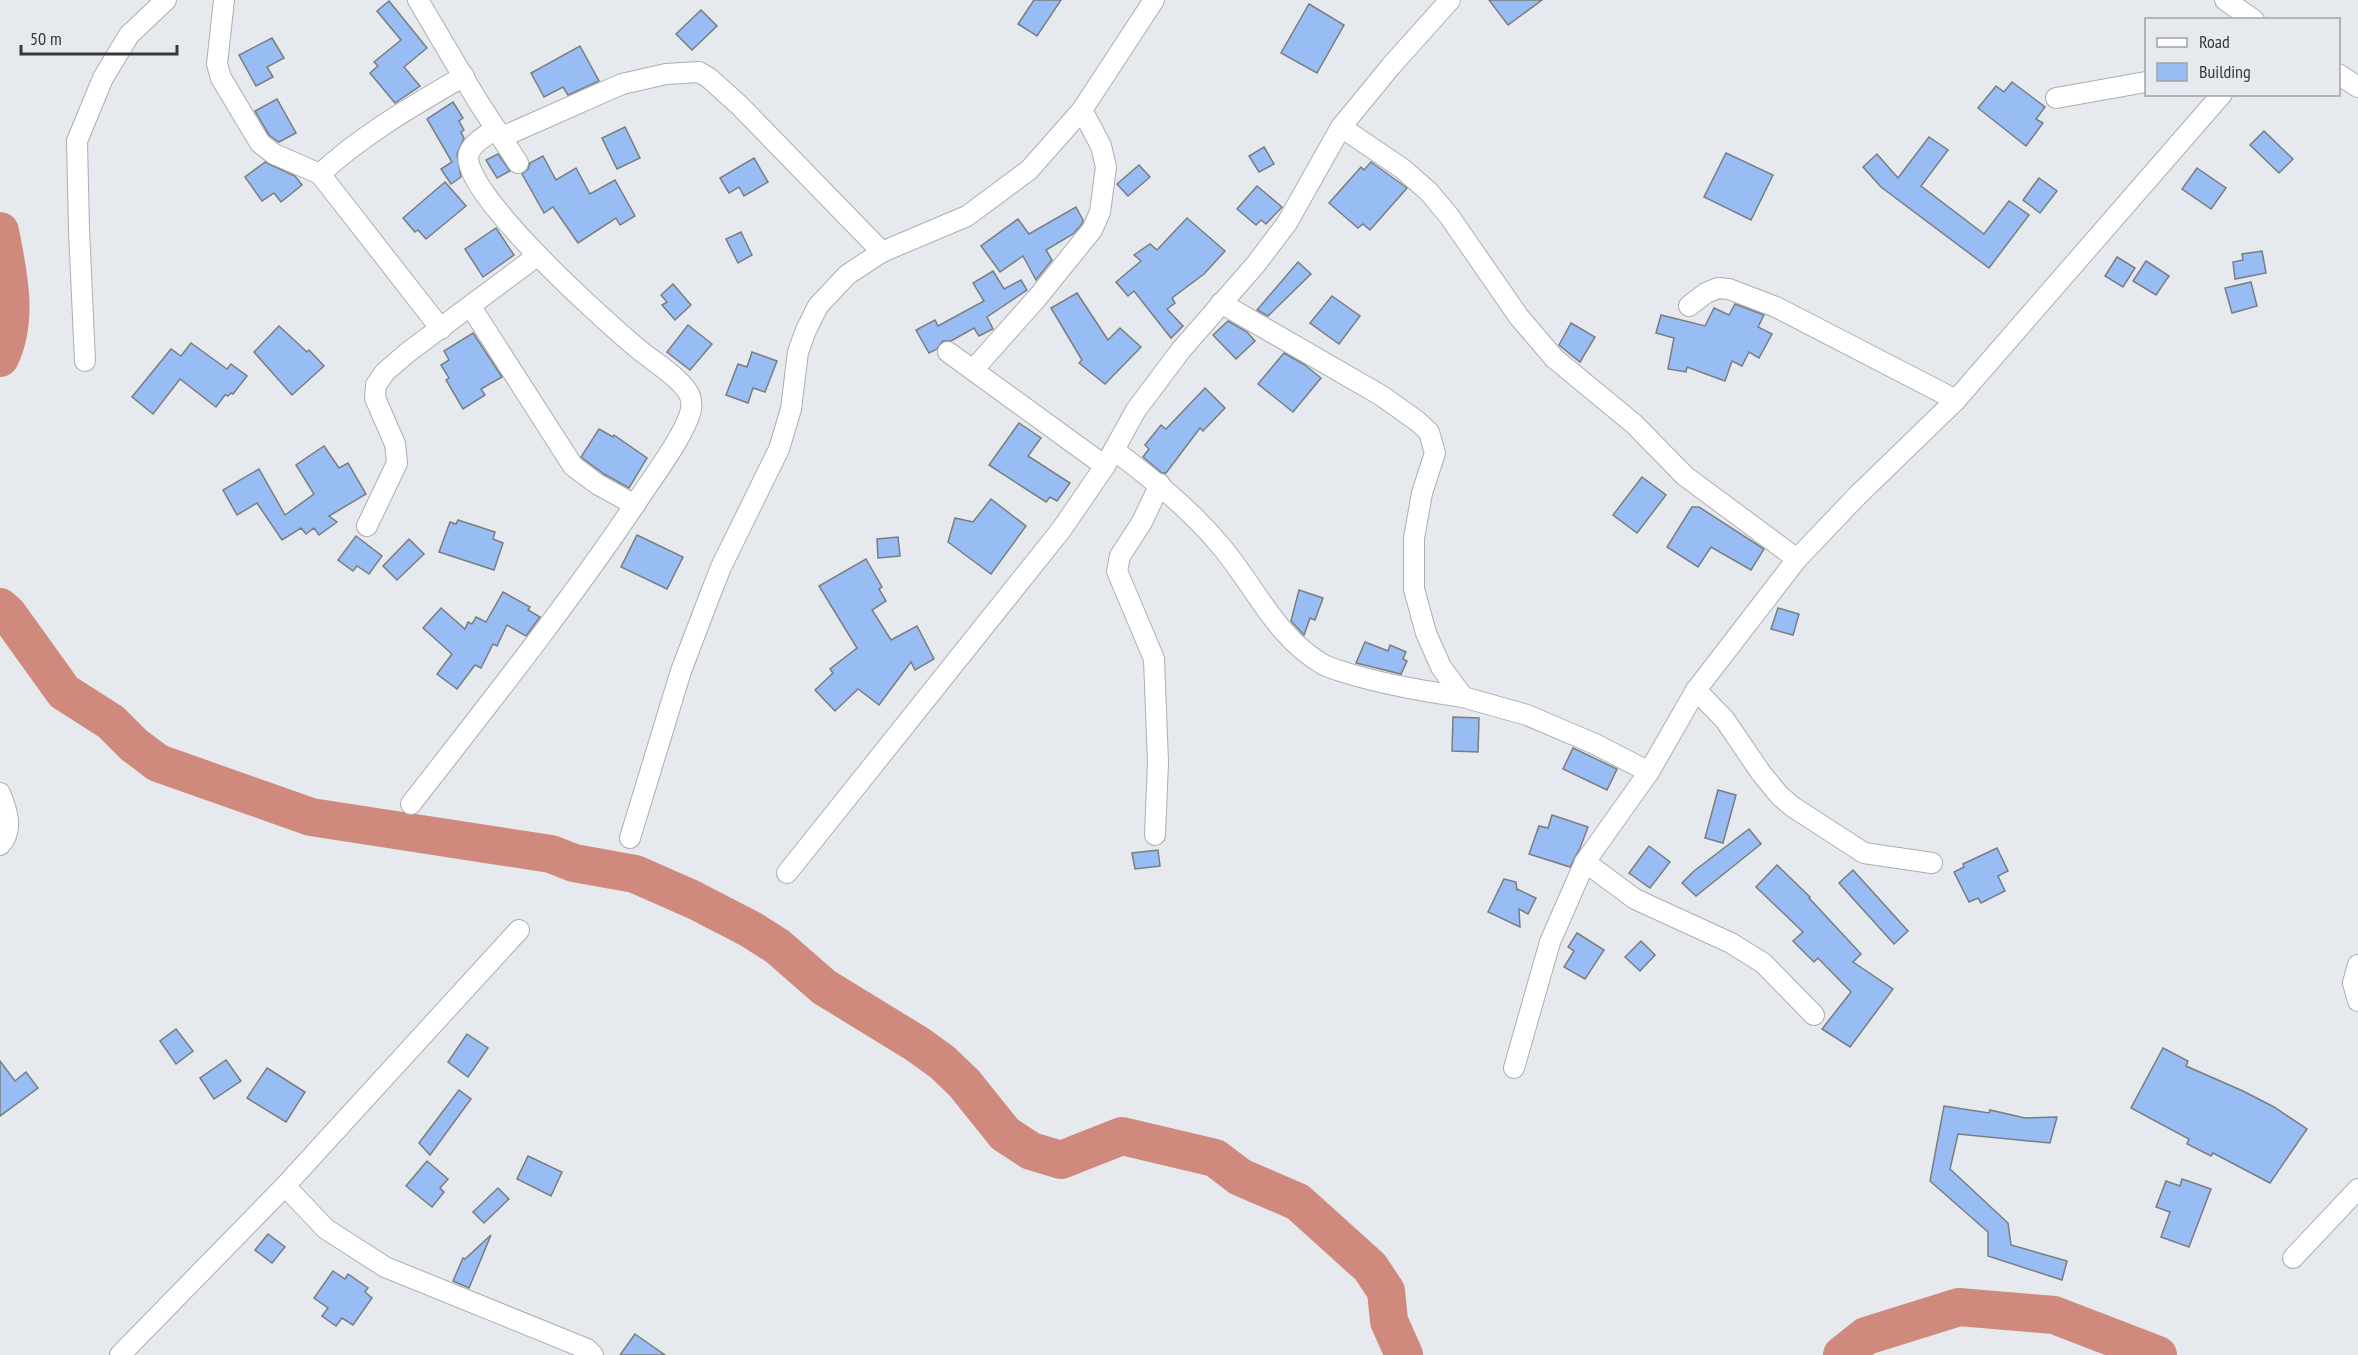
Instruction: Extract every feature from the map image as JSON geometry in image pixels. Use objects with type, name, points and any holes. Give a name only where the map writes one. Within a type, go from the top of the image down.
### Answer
[{"type":"street","points":[[85,361],[77,141],[103,78],[129,35],[166,0]]},
{"type":"street","points":[[224,0],[217,64],[221,78],[260,143],[274,154],[320,174],[441,328]]},
{"type":"street","points":[[418,0],[518,163]]},
{"type":"street","points":[[630,838],[693,638],[721,567],[779,449],[792,409],[798,352],[818,306],[828,292],[847,275],[882,252],[967,216],[1029,170],[1082,110],[1154,0]]},
{"type":"street","points":[[787,873],[1061,530],[1110,458],[1143,401],[1181,350],[1256,264],[1287,223],[1341,127],[1450,0]]},
{"type":"street","points":[[2225,0],[2251,18]]},
{"type":"street","points":[[411,804],[505,682],[634,505],[676,441],[691,409],[690,396],[682,385],[636,347],[537,256],[507,221],[470,168],[471,149],[499,133],[622,84],[666,74],[699,72],[739,105],[882,252]]},
{"type":"street","points":[[2340,75],[2358,87]]},
{"type":"street","points":[[320,174],[338,157],[381,125],[464,76]]},
{"type":"street","points":[[2056,98],[2145,82]]},
{"type":"street","points":[[1514,1068],[1550,942],[1585,862],[1649,772],[1696,690],[1797,559],[1857,496],[1956,400],[2220,96]]},
{"type":"street","points":[[973,370],[1044,290],[1092,230],[1100,212],[1106,167],[1101,146],[1082,110]]},
{"type":"street","points":[[1341,127],[1403,169],[1429,192],[1449,216],[1519,317],[1554,358],[1634,424],[1685,476],[1797,559]]},
{"type":"street","points":[[367,526],[397,463],[395,444],[375,398],[376,385],[392,366],[537,256]]},
{"type":"street","points":[[1689,306],[1706,293],[1718,288],[1729,289],[1776,307],[1956,400]]},
{"type":"street","points":[[1221,303],[1382,396],[1429,432],[1435,453],[1422,493],[1414,538],[1414,589],[1425,633],[1441,667],[1462,697]]},
{"type":"street","points":[[471,307],[573,466],[597,484],[634,505]]},
{"type":"street","points":[[948,352],[1110,458],[1160,484],[1221,546],[1279,628],[1295,644],[1325,666],[1396,687],[1462,697],[1527,715],[1595,744],[1649,772]]},
{"type":"street","points":[[1155,835],[1158,763],[1154,659],[1147,637],[1126,596],[1117,571],[1120,556],[1142,522],[1160,484]]},
{"type":"street","points":[[1696,690],[1725,720],[1761,772],[1780,796],[1793,807],[1864,853],[1932,863]]},
{"type":"street","points":[[0,793],[9,816],[5,840],[0,845]]},
{"type":"street","points":[[1585,862],[1635,899],[1731,943],[1763,963],[1814,1015]]},
{"type":"street","points":[[120,1355],[285,1186],[519,930]]},
{"type":"street","points":[[2358,965],[2353,983],[2358,1001]]},
{"type":"street","points":[[285,1186],[326,1229],[385,1267],[557,1336],[587,1349],[593,1355]]},
{"type":"street","points":[[2293,1258],[2358,1189]]},
{"type":"building","points":[[1034,0],[1061,0],[1037,36],[1018,24]]},
{"type":"building","points":[[1489,0],[1542,0],[1508,25]]},
{"type":"building","points":[[389,1],[427,48],[404,67],[420,86],[395,103],[370,73],[378,66],[374,62],[401,40],[377,11]]},
{"type":"building","points":[[1309,4],[1344,25],[1317,73],[1281,53]]},
{"type":"building","points":[[701,10],[717,26],[692,50],[676,34]]},
{"type":"building","points":[[272,38],[284,58],[267,67],[273,77],[256,86],[239,55]]},
{"type":"building","points":[[580,46],[599,81],[568,95],[563,87],[544,97],[531,73]]},
{"type":"building","points":[[2012,82],[2045,107],[2036,119],[2043,123],[2026,146],[1978,108],[1996,86],[2004,92]]},
{"type":"building","points":[[277,99],[296,133],[279,142],[269,135],[255,111]]},
{"type":"building","points":[[453,102],[463,118],[459,121],[464,130],[461,132],[464,138],[457,154],[461,177],[451,184],[441,169],[452,162],[427,119]]},
{"type":"building","points":[[625,127],[640,158],[617,169],[602,138]]},
{"type":"building","points":[[2264,131],[2293,159],[2279,173],[2250,145]]},
{"type":"building","points":[[1929,137],[1948,150],[1921,186],[1984,234],[2009,201],[2029,215],[1989,268],[1881,187],[1863,167],[1877,154],[1898,178]]},
{"type":"building","points":[[1264,147],[1274,164],[1259,172],[1249,156]]},
{"type":"building","points":[[1726,153],[1773,175],[1751,220],[1704,197]]},
{"type":"building","points":[[498,154],[510,171],[497,178],[486,160]]},
{"type":"building","points":[[543,156],[556,180],[576,168],[590,194],[615,180],[635,216],[620,225],[616,218],[578,243],[553,207],[544,213],[522,174],[528,169],[530,163]]},
{"type":"building","points":[[754,158],[768,182],[744,196],[739,187],[729,193],[720,178]]},
{"type":"building","points":[[265,162],[295,176],[302,185],[281,202],[274,193],[262,201],[245,177]]},
{"type":"building","points":[[1371,162],[1407,188],[1370,230],[1363,224],[1358,228],[1329,203],[1361,167],[1364,170]]},
{"type":"building","points":[[1139,165],[1150,177],[1128,196],[1117,184]]},
{"type":"building","points":[[2197,168],[2226,188],[2211,209],[2182,189]]},
{"type":"building","points":[[2039,178],[2057,191],[2040,213],[2023,200]]},
{"type":"building","points":[[445,182],[466,206],[426,239],[418,230],[415,232],[403,218]]},
{"type":"building","points":[[1257,186],[1282,207],[1266,224],[1261,220],[1256,225],[1237,209]]},
{"type":"building","points":[[1076,207],[1083,220],[1082,224],[1073,234],[1046,250],[1052,260],[1036,280],[1023,256],[1000,272],[981,246],[1018,219],[1029,234]]},
{"type":"building","points":[[1187,218],[1225,251],[1204,274],[1172,298],[1175,303],[1167,309],[1183,326],[1171,338],[1134,291],[1128,296],[1116,282],[1141,261],[1134,255],[1150,244],[1157,250]]},
{"type":"building","points":[[496,228],[514,255],[483,277],[465,249]]},
{"type":"building","points":[[741,232],[752,255],[738,263],[726,239]]},
{"type":"building","points":[[2262,251],[2266,273],[2235,279],[2233,262],[2243,260],[2242,254]]},
{"type":"building","points":[[2117,257],[2135,268],[2123,287],[2105,276]]},
{"type":"building","points":[[2146,261],[2169,276],[2156,295],[2133,281]]},
{"type":"building","points":[[1298,262],[1311,274],[1268,316],[1257,310]]},
{"type":"building","points":[[993,271],[1004,289],[1021,280],[1027,290],[987,317],[993,329],[979,336],[974,328],[951,341],[943,341],[937,349],[929,353],[916,330],[935,320],[938,326],[984,301],[973,283]]},
{"type":"building","points":[[2251,282],[2257,306],[2232,313],[2225,288]]},
{"type":"building","points":[[673,284],[691,305],[675,320],[662,305],[667,302],[661,295]]},
{"type":"building","points":[[1077,293],[1108,340],[1120,328],[1141,347],[1105,384],[1079,363],[1082,360],[1051,308]]},
{"type":"building","points":[[1332,296],[1360,316],[1339,344],[1310,323]]},
{"type":"building","points":[[1735,304],[1764,315],[1758,327],[1772,334],[1759,358],[1749,352],[1742,366],[1732,361],[1725,381],[1687,367],[1686,372],[1668,369],[1674,338],[1656,333],[1661,315],[1705,326],[1714,308],[1729,315]]},
{"type":"building","points":[[1228,321],[1247,332],[1255,341],[1236,359],[1213,335]]},
{"type":"building","points":[[1571,323],[1595,337],[1580,362],[1559,345]]},
{"type":"building","points":[[688,325],[712,344],[690,370],[667,352]]},
{"type":"building","points":[[279,326],[307,352],[309,350],[324,366],[292,395],[254,352]]},
{"type":"building","points":[[473,333],[502,377],[481,389],[485,395],[463,409],[446,380],[449,378],[441,365],[449,360],[444,351]]},
{"type":"building","points":[[191,343],[227,369],[231,364],[247,376],[233,394],[225,395],[216,407],[180,379],[153,414],[132,397],[171,349],[181,356]]},
{"type":"building","points":[[752,352],[777,361],[765,392],[753,388],[748,403],[726,395],[738,364],[747,367]]},
{"type":"building","points":[[1284,353],[1305,365],[1321,378],[1293,412],[1258,384]]},
{"type":"building","points":[[1205,388],[1225,408],[1203,431],[1200,428],[1166,473],[1162,473],[1143,457],[1149,449],[1145,445],[1161,425],[1166,429]]},
{"type":"building","points":[[1019,423],[1041,438],[1028,456],[1070,483],[1057,501],[1050,497],[1046,502],[989,465]]},
{"type":"building","points":[[599,429],[613,437],[614,435],[647,458],[629,488],[604,474],[581,457]]},
{"type":"building","points":[[324,446],[339,468],[348,463],[366,494],[329,516],[337,522],[319,535],[314,528],[306,534],[301,528],[282,540],[257,503],[237,515],[223,490],[259,469],[285,515],[314,494],[296,465]]},
{"type":"building","points":[[1642,477],[1666,495],[1637,533],[1613,515]]},
{"type":"building","points":[[991,499],[1026,526],[991,574],[948,542],[955,518],[973,522]]},
{"type":"building","points":[[1692,507],[1699,507],[1764,549],[1751,570],[1711,547],[1698,567],[1667,547]]},
{"type":"building","points":[[458,520],[495,532],[493,539],[503,543],[494,570],[439,552],[450,522],[456,524]]},
{"type":"building","points":[[637,535],[683,557],[667,589],[621,567]]},
{"type":"building","points":[[356,536],[382,556],[369,574],[357,566],[353,571],[338,560]]},
{"type":"building","points":[[898,537],[900,556],[878,558],[877,539]]},
{"type":"building","points":[[409,539],[424,554],[397,580],[383,566]]},
{"type":"building","points":[[866,559],[882,587],[879,589],[886,601],[872,610],[891,640],[917,626],[934,659],[915,670],[911,662],[879,705],[858,689],[835,711],[815,690],[833,673],[830,669],[857,648],[819,586]]},
{"type":"building","points":[[1299,590],[1323,598],[1315,620],[1310,618],[1304,635],[1291,621]]},
{"type":"building","points":[[503,592],[530,607],[528,610],[540,617],[526,636],[507,625],[497,646],[493,644],[481,668],[475,665],[457,689],[437,674],[452,654],[423,628],[441,608],[465,629],[468,622],[472,624],[476,617],[486,622]]},
{"type":"building","points":[[1778,608],[1799,614],[1793,635],[1771,629]]},
{"type":"building","points":[[1365,642],[1388,651],[1390,645],[1406,652],[1403,659],[1407,661],[1401,674],[1356,663]]},
{"type":"building","points":[[1453,717],[1479,718],[1478,752],[1452,751]]},
{"type":"building","points":[[1573,748],[1617,769],[1607,790],[1563,769]]},
{"type":"building","points":[[1718,790],[1736,795],[1723,843],[1705,838]]},
{"type":"building","points":[[1552,815],[1588,827],[1570,867],[1529,854],[1539,826],[1548,828]]},
{"type":"building","points":[[1749,829],[1761,844],[1696,896],[1682,883],[1694,871]]},
{"type":"building","points":[[1649,846],[1670,862],[1650,888],[1629,873]]},
{"type":"building","points":[[1997,848],[2008,871],[1998,876],[2005,891],[1981,903],[1978,898],[1969,902],[1954,872],[1964,867],[1963,864]]},
{"type":"building","points":[[1158,850],[1160,866],[1135,869],[1132,853]]},
{"type":"building","points":[[1777,865],[1810,897],[1861,954],[1853,962],[1893,989],[1850,1047],[1822,1029],[1851,992],[1818,958],[1814,962],[1793,941],[1803,932],[1756,887]]},
{"type":"building","points":[[1853,870],[1908,931],[1894,944],[1839,883]]},
{"type":"building","points":[[1504,879],[1516,882],[1517,891],[1517,889],[1536,898],[1528,914],[1519,909],[1520,927],[1488,912]]},
{"type":"building","points":[[1577,933],[1604,950],[1585,979],[1564,967],[1574,951],[1568,947]]},
{"type":"building","points":[[1641,941],[1655,955],[1640,971],[1625,957]]},
{"type":"building","points":[[176,1029],[193,1051],[176,1064],[160,1041]]},
{"type":"building","points":[[467,1034],[488,1048],[468,1077],[448,1062]]},
{"type":"building","points":[[2163,1048],[2188,1061],[2186,1066],[2274,1107],[2307,1129],[2270,1183],[2213,1153],[2211,1156],[2187,1144],[2189,1139],[2131,1108]]},
{"type":"building","points":[[226,1060],[241,1081],[214,1099],[200,1078]]},
{"type":"building","points":[[0,1061],[15,1081],[26,1072],[38,1088],[0,1116]]},
{"type":"building","points":[[267,1068],[305,1092],[286,1122],[247,1098]]},
{"type":"building","points":[[459,1090],[471,1099],[430,1155],[419,1143]]},
{"type":"building","points":[[1944,1106],[1989,1113],[1990,1110],[2025,1118],[2057,1117],[2050,1143],[1958,1134],[1950,1169],[2008,1223],[2011,1245],[2067,1261],[2062,1280],[1988,1256],[1988,1232],[1930,1181]]},
{"type":"building","points":[[528,1156],[562,1172],[551,1196],[517,1179]]},
{"type":"building","points":[[427,1161],[448,1179],[440,1188],[444,1192],[432,1207],[406,1186]]},
{"type":"building","points":[[2182,1179],[2211,1189],[2189,1247],[2161,1237],[2170,1212],[2156,1207],[2166,1181],[2180,1186]]},
{"type":"building","points":[[498,1188],[509,1199],[484,1223],[473,1212]]},
{"type":"building","points":[[268,1234],[285,1247],[272,1263],[255,1250]]},
{"type":"building","points":[[491,1235],[469,1288],[453,1281],[463,1258],[465,1259]]},
{"type":"building","points":[[333,1271],[345,1279],[348,1274],[368,1288],[365,1292],[372,1298],[353,1325],[342,1318],[336,1326],[322,1316],[328,1308],[314,1298]]},
{"type":"building","points":[[635,1334],[665,1355],[620,1355]]},
{"type":"waterway","points":[[0,231],[10,295],[9,327],[0,358]]},
{"type":"waterway","points":[[0,607],[8,614],[64,692],[111,722],[134,745],[158,763],[311,817],[551,854],[574,863],[635,874],[694,900],[777,946],[824,987],[942,1062],[964,1083],[1005,1134],[1031,1151],[1061,1160],[1122,1136],[1215,1158],[1240,1177],[1298,1202],[1370,1267],[1386,1291],[1389,1321],[1404,1355]]},
{"type":"waterway","points":[[1842,1355],[1866,1336],[1959,1307],[2054,1315],[2158,1355]]}]
